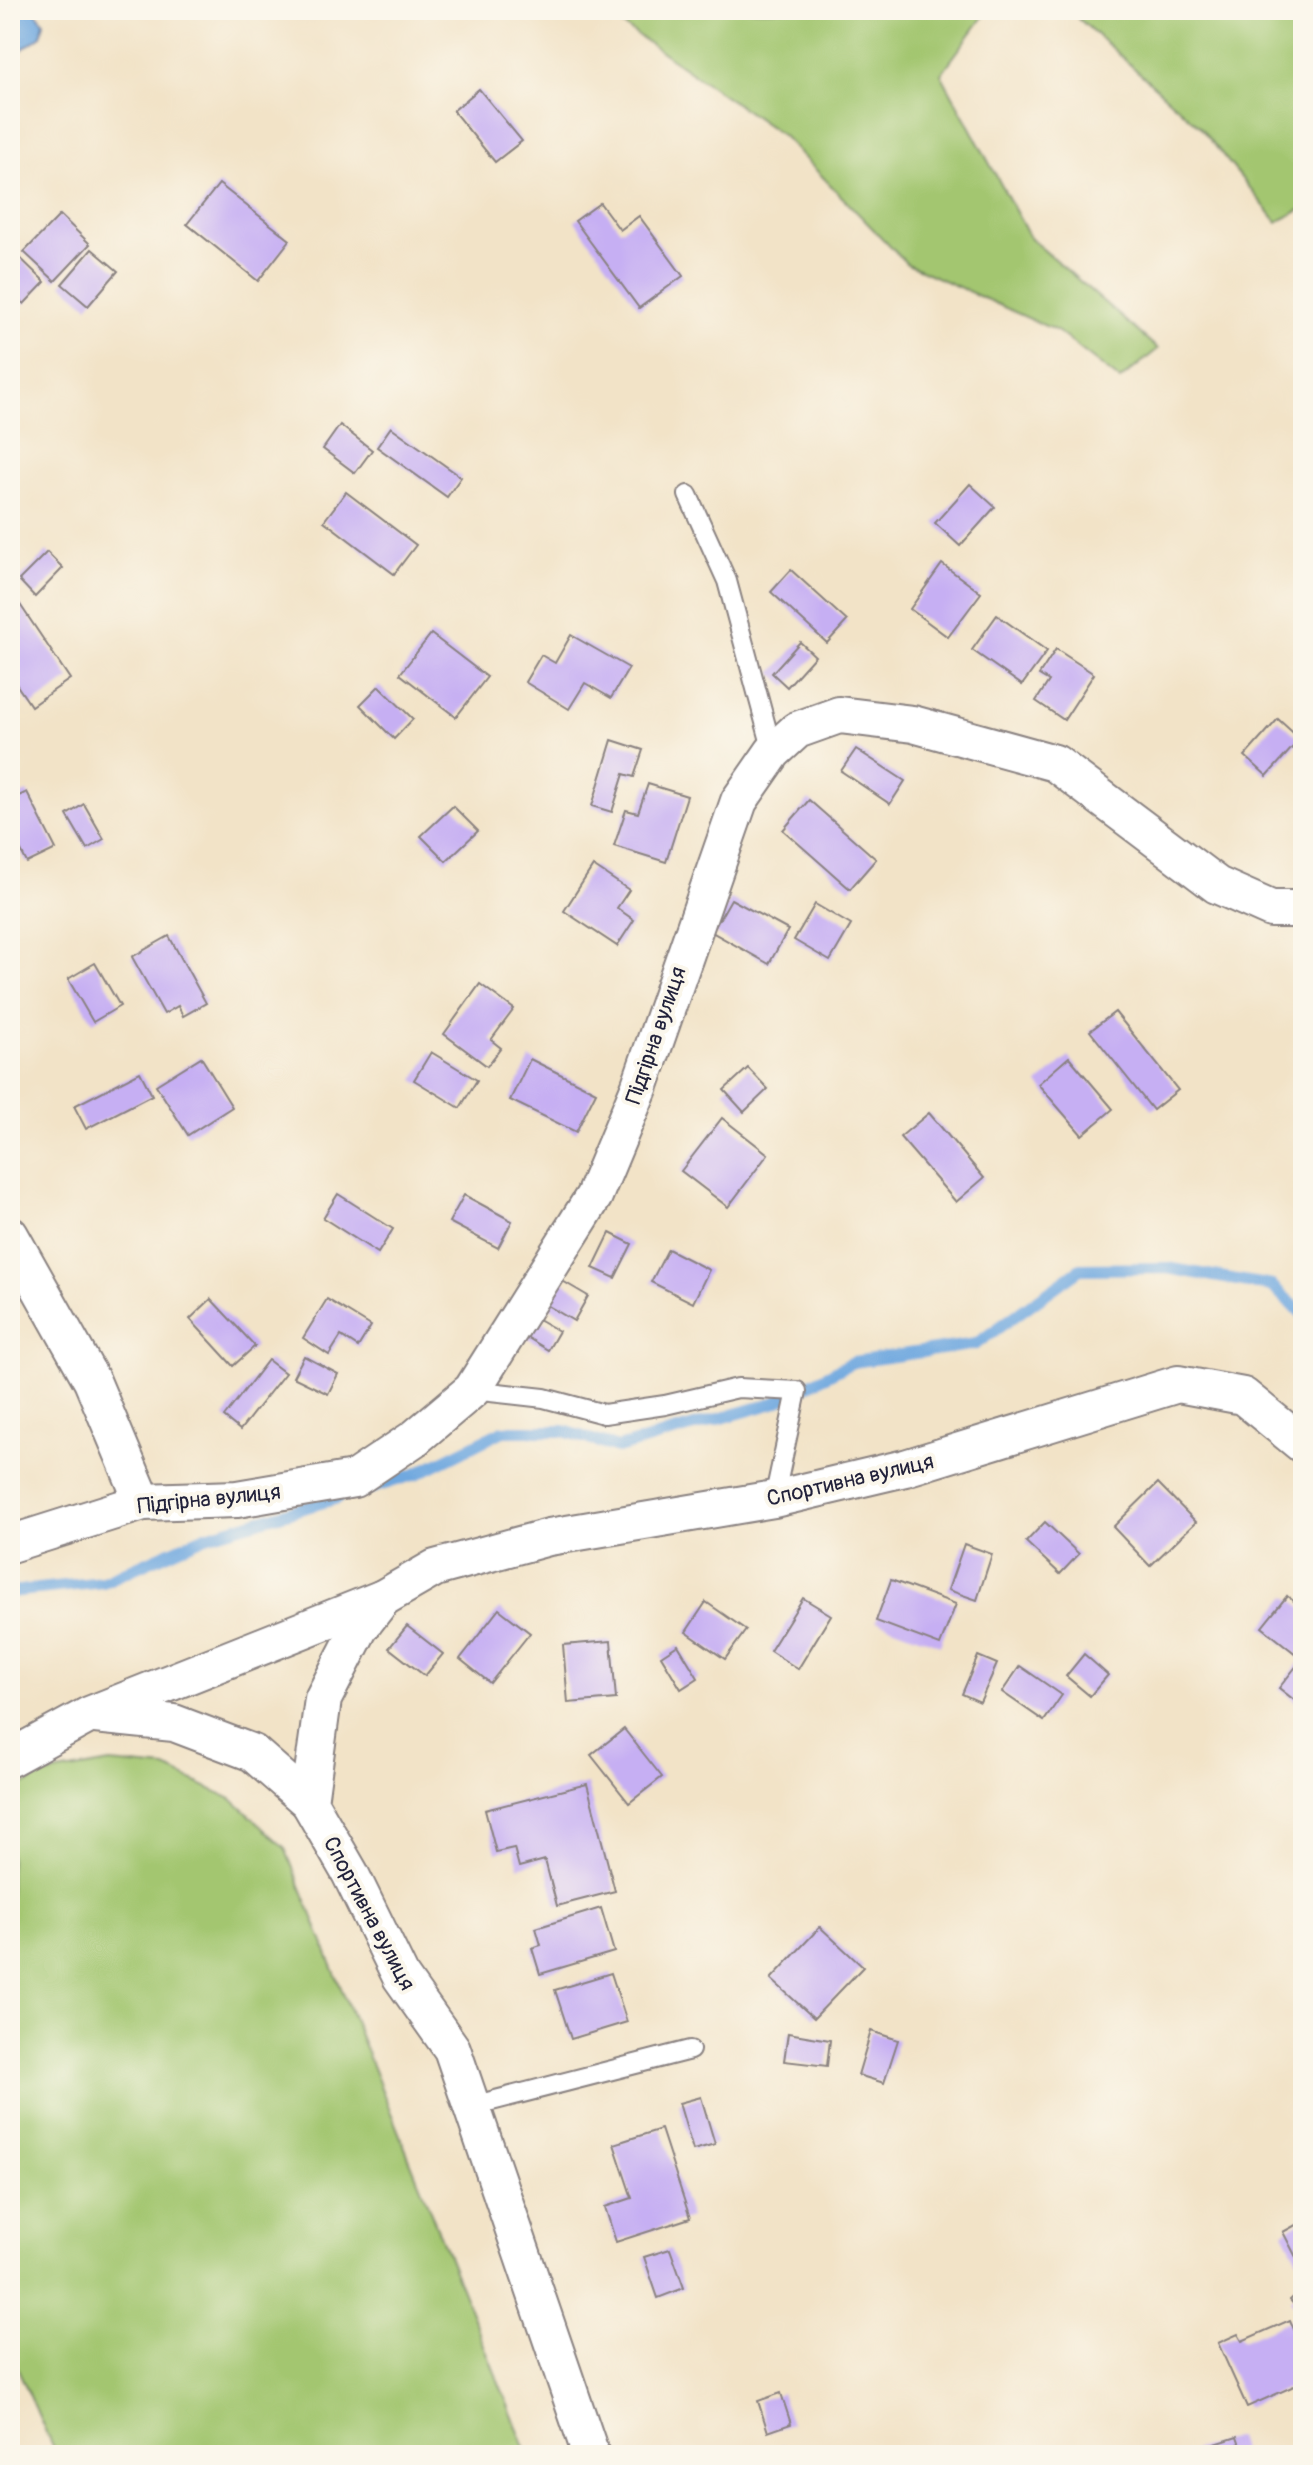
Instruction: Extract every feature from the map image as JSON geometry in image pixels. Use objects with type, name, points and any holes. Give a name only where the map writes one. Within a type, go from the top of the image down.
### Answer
[{"type":"street","name":"Підгірна вулиця","points":[[10,1544],[143,1502],[237,1499],[354,1479],[415,1438],[472,1390],[594,1196],[639,1088],[739,801],[773,752],[797,730],[839,715],[913,724],[1055,763],[1217,885],[1271,909],[1303,909]]},
{"type":"street","points":[[10,1235],[92,1381],[143,1502]]},
{"type":"street","name":"Спортивна вулиця","points":[[10,1758],[89,1715],[230,1656],[383,1598],[435,1568],[549,1537],[774,1499],[981,1447],[1178,1384],[1243,1396],[1303,1445]]},
{"type":"street","name":"Спортивна вулиця","points":[[383,1598],[359,1629],[323,1699],[309,1802],[350,1873],[401,1977],[452,2049],[591,2455]]},
{"type":"street","points":[[89,1715],[174,1723],[253,1753],[309,1802]]},
{"type":"lane","points":[[688,495],[727,581],[773,752]]},
{"type":"lane","points":[[472,1390],[544,1398],[604,1414],[665,1405],[738,1388],[797,1391],[774,1499]]},
{"type":"lane","points":[[472,2106],[690,2050]]},
{"type":"green space","points":[[601,10],[988,10],[941,74],[1030,238],[1158,349],[1120,380],[1057,331],[907,264],[783,136]]},
{"type":"green space","points":[[1069,10],[1303,10],[1303,209],[1277,222],[1200,127]]},
{"type":"green space","points":[[110,1763],[166,1768],[232,1799],[285,1848],[528,2455],[56,2455],[10,2351],[10,1791],[47,1774]]},
{"type":"water","points":[[10,10],[34,10],[44,22],[41,36],[10,58]]},
{"type":"building","points":[[479,89],[522,141],[495,162],[453,111]]},
{"type":"building","points":[[219,184],[290,240],[258,281],[187,224]]},
{"type":"building","points":[[600,203],[620,230],[639,216],[683,276],[639,308],[575,221]]},
{"type":"building","points":[[60,215],[90,244],[55,281],[24,252]]},
{"type":"building","points":[[10,248],[45,282],[24,304],[10,290]]},
{"type":"building","points":[[92,249],[118,271],[88,306],[62,284]]},
{"type":"building","points":[[340,425],[372,450],[355,473],[323,449]]},
{"type":"building","points":[[391,427],[461,477],[447,497],[377,447]]},
{"type":"building","points":[[970,484],[995,507],[960,546],[935,523]]},
{"type":"building","points":[[346,492],[416,545],[394,574],[324,521]]},
{"type":"building","points":[[47,552],[63,568],[35,597],[19,580]]},
{"type":"building","points":[[942,564],[981,593],[948,637],[910,609]]},
{"type":"building","points":[[791,570],[847,621],[827,643],[771,592]]},
{"type":"building","points":[[19,603],[70,679],[31,706],[10,675],[10,609]]},
{"type":"building","points":[[997,615],[1047,651],[1022,685],[972,650]]},
{"type":"building","points":[[431,634],[487,677],[456,717],[400,674]]},
{"type":"building","points":[[571,635],[629,668],[611,698],[585,683],[569,709],[525,682],[541,655],[555,663]]},
{"type":"building","points":[[800,642],[815,656],[787,687],[772,673]]},
{"type":"building","points":[[1056,649],[1094,674],[1064,720],[1036,701],[1049,681],[1039,675]]},
{"type":"building","points":[[379,686],[413,719],[394,739],[360,705]]},
{"type":"building","points":[[1278,719],[1300,739],[1267,776],[1245,756]]},
{"type":"building","points":[[612,740],[643,750],[634,777],[624,774],[612,812],[592,806]]},
{"type":"building","points":[[856,749],[905,781],[890,804],[841,771]]},
{"type":"building","points":[[648,784],[687,796],[666,862],[614,846],[626,810],[638,813]]},
{"type":"building","points":[[27,792],[56,849],[27,863],[10,829],[10,800]]},
{"type":"building","points":[[809,800],[876,859],[850,889],[783,830]]},
{"type":"building","points":[[84,804],[104,839],[87,849],[67,815]]},
{"type":"building","points":[[453,806],[478,831],[446,861],[421,836]]},
{"type":"building","points":[[593,866],[629,890],[617,908],[634,920],[617,946],[564,911]]},
{"type":"building","points":[[731,899],[788,930],[769,964],[712,932]]},
{"type":"building","points":[[815,904],[851,925],[830,961],[794,940]]},
{"type":"building","points":[[169,936],[206,1003],[183,1016],[178,1006],[164,1014],[132,957]]},
{"type":"building","points":[[95,963],[120,1006],[93,1022],[68,979]]},
{"type":"building","points":[[480,984],[514,1009],[491,1040],[501,1048],[487,1066],[444,1034]]},
{"type":"building","points":[[1115,1012],[1178,1090],[1153,1110],[1090,1031]]},
{"type":"building","points":[[431,1052],[477,1080],[460,1108],[414,1080]]},
{"type":"building","points":[[201,1057],[232,1107],[188,1135],[156,1085]]},
{"type":"building","points":[[1069,1057],[1113,1109],[1082,1135],[1038,1084]]},
{"type":"building","points":[[530,1059],[596,1092],[576,1132],[510,1100]]},
{"type":"building","points":[[748,1068],[768,1089],[744,1112],[724,1090]]},
{"type":"building","points":[[140,1072],[152,1095],[86,1129],[74,1106]]},
{"type":"building","points":[[929,1113],[984,1178],[956,1202],[900,1137]]},
{"type":"building","points":[[722,1118],[768,1154],[728,1207],[681,1171]]},
{"type":"building","points":[[338,1194],[393,1229],[378,1253],[323,1218]]},
{"type":"building","points":[[464,1195],[512,1221],[498,1248],[449,1222]]},
{"type":"building","points":[[610,1233],[632,1244],[615,1278],[593,1268]]},
{"type":"building","points":[[668,1249],[709,1270],[693,1303],[651,1282]]},
{"type":"building","points":[[554,1276],[588,1296],[574,1321],[540,1301]]},
{"type":"building","points":[[211,1299],[255,1346],[233,1366],[190,1319]]},
{"type":"building","points":[[327,1299],[371,1326],[358,1347],[341,1336],[329,1355],[303,1338]]},
{"type":"building","points":[[531,1315],[559,1331],[548,1350],[520,1333]]},
{"type":"building","points":[[304,1356],[338,1374],[328,1394],[293,1377]]},
{"type":"building","points":[[268,1360],[285,1373],[240,1430],[224,1417]]},
{"type":"building","points":[[1158,1483],[1196,1522],[1150,1566],[1113,1527]]},
{"type":"building","points":[[1045,1522],[1079,1554],[1060,1574],[1026,1542]]},
{"type":"building","points":[[964,1544],[992,1554],[977,1600],[948,1590]]},
{"type":"building","points":[[891,1580],[956,1604],[940,1645],[876,1621]]},
{"type":"building","points":[[1287,1596],[1303,1608],[1303,1697],[1298,1703],[1279,1688],[1302,1659],[1262,1627]]},
{"type":"building","points":[[803,1598],[831,1615],[798,1669],[770,1651]]},
{"type":"building","points":[[706,1602],[746,1630],[725,1659],[686,1632]]},
{"type":"building","points":[[499,1609],[530,1633],[490,1683],[460,1659]]},
{"type":"building","points":[[407,1626],[443,1654],[425,1676],[389,1648]]},
{"type":"building","points":[[611,1641],[616,1699],[568,1703],[563,1645]]},
{"type":"building","points":[[678,1645],[698,1678],[681,1689],[661,1656]]},
{"type":"building","points":[[1084,1654],[1108,1675],[1090,1696],[1066,1676]]},
{"type":"building","points":[[978,1656],[997,1664],[980,1702],[962,1694]]},
{"type":"building","points":[[1020,1666],[1062,1695],[1044,1721],[1002,1692]]},
{"type":"building","points":[[624,1729],[662,1777],[629,1803],[591,1755]]},
{"type":"building","points":[[587,1784],[615,1891],[557,1906],[545,1860],[519,1867],[514,1848],[496,1852],[485,1810]]},
{"type":"building","points":[[601,1908],[614,1952],[540,1974],[532,1948],[541,1945],[536,1928]]},
{"type":"building","points":[[820,1927],[863,1967],[814,2018],[771,1979]]},
{"type":"building","points":[[611,1973],[627,2022],[571,2039],[555,1990]]},
{"type":"building","points":[[871,2031],[898,2040],[884,2083],[858,2075]]},
{"type":"building","points":[[788,2033],[830,2040],[827,2066],[784,2061]]},
{"type":"building","points":[[701,2097],[715,2144],[693,2150],[679,2103]]},
{"type":"building","points":[[661,2129],[690,2218],[616,2242],[605,2207],[632,2198],[614,2144]]},
{"type":"building","points":[[1303,2221],[1303,2255],[1297,2259],[1283,2232]]},
{"type":"building","points":[[670,2249],[684,2288],[658,2298],[644,2257]]},
{"type":"building","points":[[1303,2288],[1303,2315],[1290,2300]]},
{"type":"building","points":[[1290,2320],[1303,2350],[1303,2382],[1247,2407],[1218,2343],[1238,2334],[1242,2341]]},
{"type":"building","points":[[781,2393],[791,2424],[768,2432],[758,2401]]},
{"type":"building","points":[[1237,2437],[1243,2455],[1184,2455],[1184,2454]]},
{"type":"building","points":[[784,2444],[788,2455],[757,2455]]},
{"type":"waterway","points":[[359,1492],[416,1474],[503,1431],[564,1431],[618,1448],[774,1403],[853,1362],[976,1344],[1080,1269],[1167,1268],[1272,1286],[1303,1314]]},
{"type":"waterway","points":[[10,1592],[103,1582],[206,1536],[338,1498]]}]
